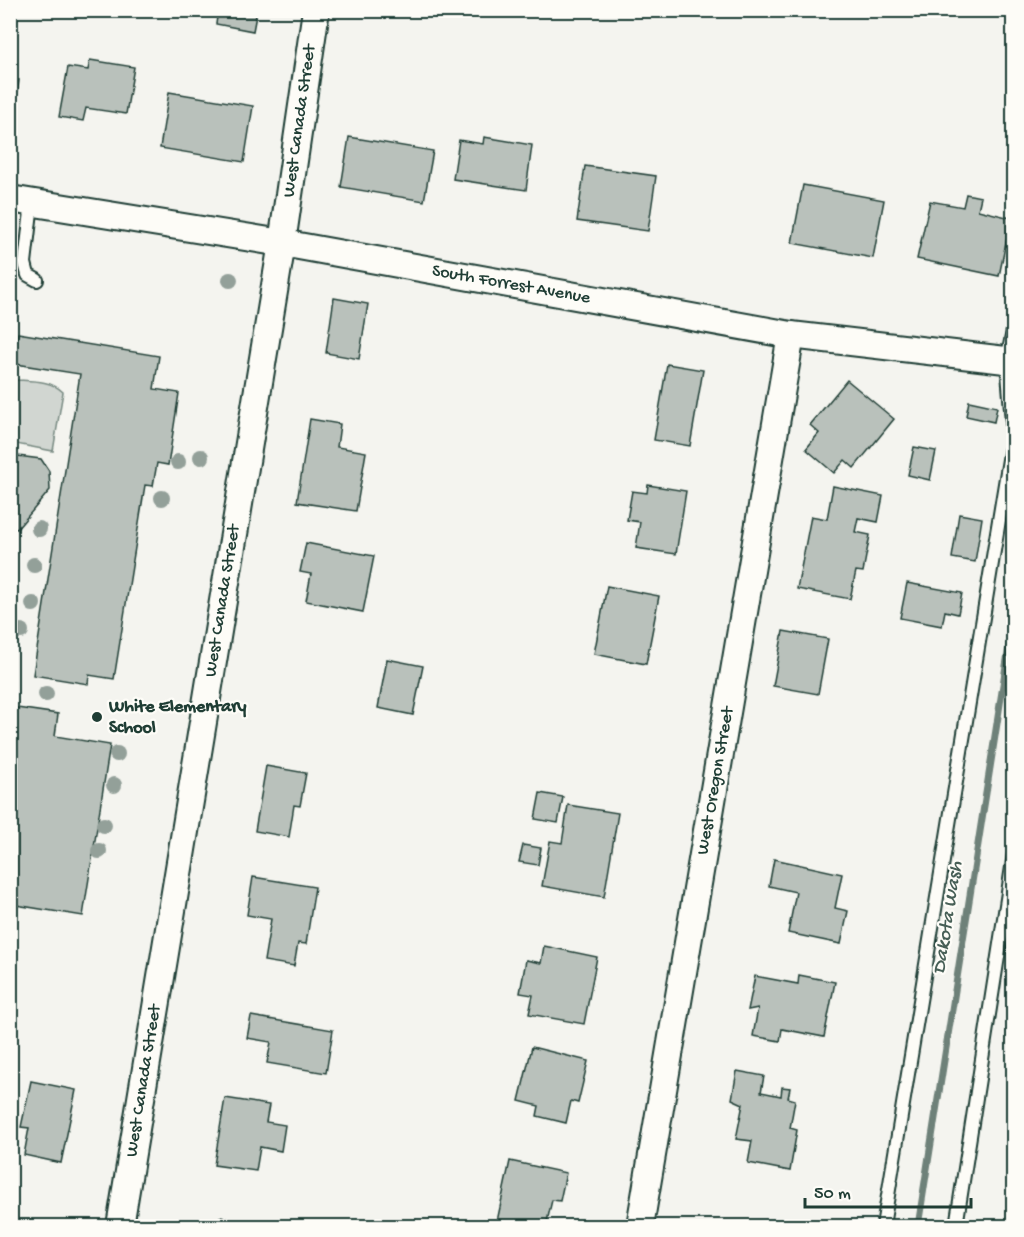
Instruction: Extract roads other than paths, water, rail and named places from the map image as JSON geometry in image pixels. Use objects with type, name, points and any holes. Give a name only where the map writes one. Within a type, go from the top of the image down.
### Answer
[{"type":"street","name":"West Canada Street","points":[[120,1227],[282,243],[316,10]]},
{"type":"street","name":"South Forrest Avenue","points":[[21,201],[282,243],[791,335],[1010,361]]},
{"type":"street","name":"West Oregon Street","points":[[640,1227],[791,335]]},
{"type":"lane","points":[[21,201],[25,263],[28,275],[37,280]]},
{"type":"lane","points":[[883,1227],[1013,435],[1010,361],[1014,326]]},
{"type":"lane","points":[[956,1227],[1014,854]]},
{"type":"waterway","name":"Dakota Wash","points":[[918,1226],[1014,615]]},
{"type":"place","name":"White Elementary School","points":[[97,717]]}]
